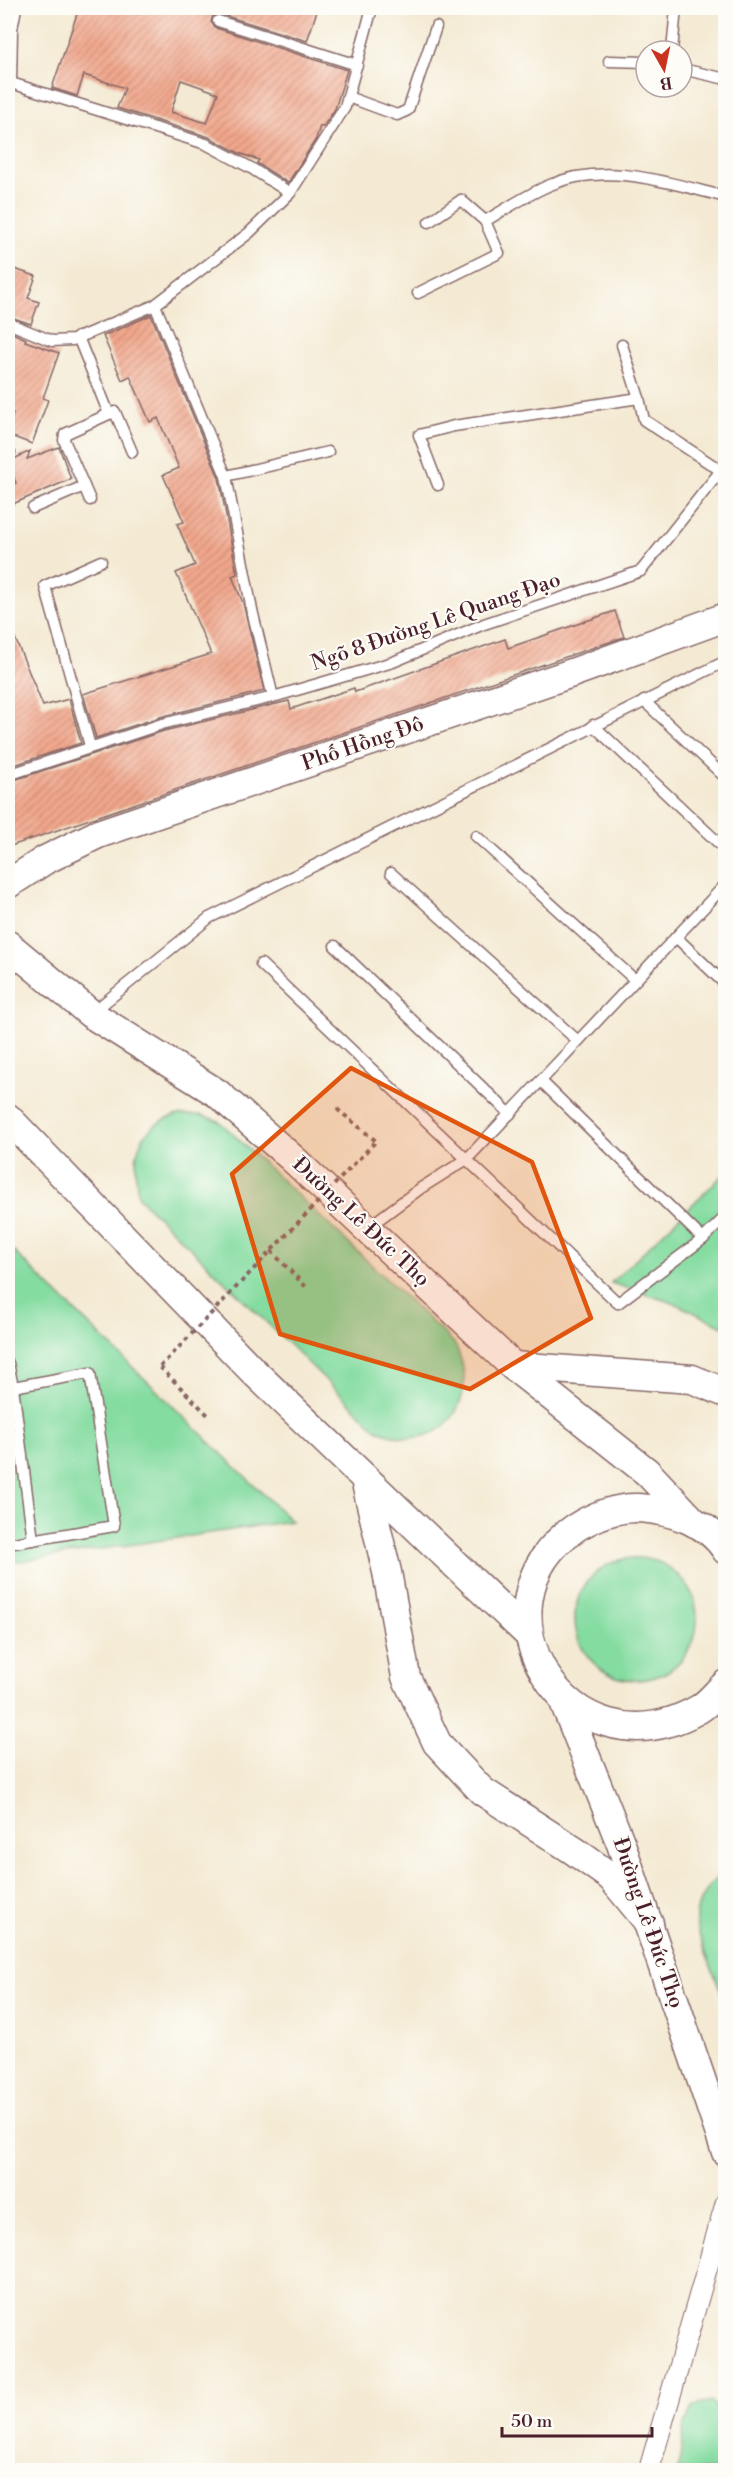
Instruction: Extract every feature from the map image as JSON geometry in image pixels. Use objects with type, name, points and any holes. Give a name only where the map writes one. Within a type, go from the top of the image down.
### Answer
[{"type":"main road","name":"Phố Hồng Đô","points":[[8,884],[45,860],[99,834],[572,673],[726,617]]},
{"type":"main road","name":"Đường Lê Đức Thọ","points":[[8,945],[91,1014],[217,1093],[292,1158],[513,1366],[647,1472],[695,1523]]},
{"type":"main road","points":[[8,1118],[253,1371],[529,1635]]},
{"type":"main road","points":[[513,1366],[692,1379],[726,1393]]},
{"type":"main road","points":[[365,1479],[387,1572],[406,1677],[437,1743],[482,1791],[611,1877],[649,1923]]},
{"type":"main road","points":[[726,1550],[695,1523],[662,1509],[626,1508],[592,1517],[562,1537],[540,1566],[529,1600],[529,1635],[540,1669],[562,1697],[593,1718],[630,1727],[667,1724],[701,1708],[726,1684]]},
{"type":"main road","name":"Đường Lê Đức Thọ","points":[[562,1697],[621,1844],[726,2152]]},
{"type":"street","points":[[649,2470],[726,2202]]},
{"type":"lane","points":[[16,8],[12,29],[11,83],[206,144],[251,168],[290,193]]},
{"type":"lane","points":[[8,323],[52,341],[60,342],[78,338],[155,305],[249,232],[290,193],[345,107],[372,8]]},
{"type":"lane","points":[[673,39],[676,8]]},
{"type":"lane","points":[[218,21],[357,65]]},
{"type":"lane","points":[[348,97],[397,115],[408,110],[436,27]]},
{"type":"lane","points":[[609,61],[634,62]]},
{"type":"lane","points":[[694,72],[726,79]]},
{"type":"lane","points":[[485,221],[550,185],[606,172],[726,197]]},
{"type":"lane","points":[[418,293],[498,253],[485,221],[461,200],[429,222]]},
{"type":"lane","points":[[155,305],[226,476],[252,610],[273,697]]},
{"type":"lane","points":[[78,338],[109,414]]},
{"type":"lane","points":[[622,345],[644,420],[680,446],[723,467]]},
{"type":"lane","points":[[438,485],[419,435],[453,426],[639,398]]},
{"type":"lane","points":[[90,500],[64,440],[65,434],[115,412],[132,452]]},
{"type":"lane","points":[[226,476],[328,452]]},
{"type":"lane","name":"Ngõ 8 Đường Lê Quang Đạo","points":[[8,775],[162,724],[273,697],[393,662],[484,624],[641,571],[723,467]]},
{"type":"lane","points":[[33,508],[84,486]]},
{"type":"lane","points":[[90,746],[45,586],[101,561]]},
{"type":"lane","points":[[91,1014],[209,918],[593,725],[726,661]]},
{"type":"lane","points":[[645,700],[726,778]]},
{"type":"lane","points":[[593,725],[726,850]]},
{"type":"lane","points":[[476,836],[635,980]]},
{"type":"lane","points":[[392,873],[578,1041]]},
{"type":"lane","points":[[367,1229],[421,1188],[467,1159],[726,884]]},
{"type":"lane","points":[[676,937],[726,985]]},
{"type":"lane","points":[[335,946],[510,1114]]},
{"type":"lane","points":[[261,963],[618,1303],[703,1239],[726,1216]]},
{"type":"lane","points":[[540,1081],[703,1239]]},
{"type":"lane","points":[[8,1363],[33,1540]]},
{"type":"lane","points":[[8,1544],[114,1526],[90,1373],[13,1387]]},
{"type":"path","points":[[209,1416],[160,1367],[376,1141],[337,1109]]},
{"type":"path","points":[[271,1251],[308,1289]]},
{"type":"highlighted area","points":[[351,1068],[532,1162],[591,1318],[470,1389],[280,1334],[232,1174]]},
{"type":"green space","points":[[178,1115],[200,1115],[219,1121],[454,1343],[462,1364],[464,1385],[460,1404],[450,1420],[436,1431],[419,1437],[398,1436],[375,1428],[139,1198],[136,1158],[139,1146],[153,1127]]},
{"type":"green space","points":[[725,1173],[725,1327],[676,1304],[611,1283]]},
{"type":"green space","points":[[8,1246],[291,1521],[8,1563]]},
{"type":"green space","points":[[636,1558],[659,1563],[670,1568],[679,1576],[687,1585],[692,1596],[697,1619],[692,1642],[687,1653],[679,1662],[670,1670],[659,1675],[636,1680],[613,1675],[602,1670],[593,1662],[585,1653],[580,1642],[575,1619],[580,1596],[585,1585],[593,1576],[602,1568],[613,1563]]},
{"type":"green space","points":[[725,1871],[725,2002],[700,1938],[696,1914],[704,1893]]},
{"type":"green space","points":[[711,2402],[721,2416],[724,2425],[725,2470],[678,2470],[685,2424],[693,2406]]},
{"type":"building","points":[[79,8],[171,8],[187,13],[189,8],[318,8],[307,41],[220,14],[213,15],[211,22],[216,28],[347,70],[335,109],[323,127],[320,126],[316,139],[288,183],[257,163],[259,160],[239,153],[209,137],[117,108],[125,88],[84,75],[77,96],[52,88]],"holes":[[[181,80],[218,93],[207,123],[171,112]]]},
{"type":"building","points":[[8,267],[36,276],[28,298],[39,302],[31,324],[8,316]]},
{"type":"building","points":[[151,315],[219,478],[237,574],[232,576],[243,603],[264,691],[160,717],[96,738],[83,694],[211,654],[176,573],[195,565],[177,524],[184,522],[163,475],[179,468],[158,418],[150,422],[130,376],[122,380],[103,336]]},
{"type":"building","points":[[8,331],[26,339],[25,341],[59,353],[43,398],[48,400],[32,444],[8,435],[13,413],[8,412]]},
{"type":"building","points":[[59,447],[71,479],[8,506],[8,487],[16,483],[8,462],[30,451],[27,459]]},
{"type":"building","points":[[615,611],[624,637],[8,847],[8,782],[164,731],[289,701],[291,709],[354,688],[355,692],[505,639],[508,648]]},
{"type":"building","points":[[8,621],[43,706],[69,699],[81,743],[8,767]]}]
